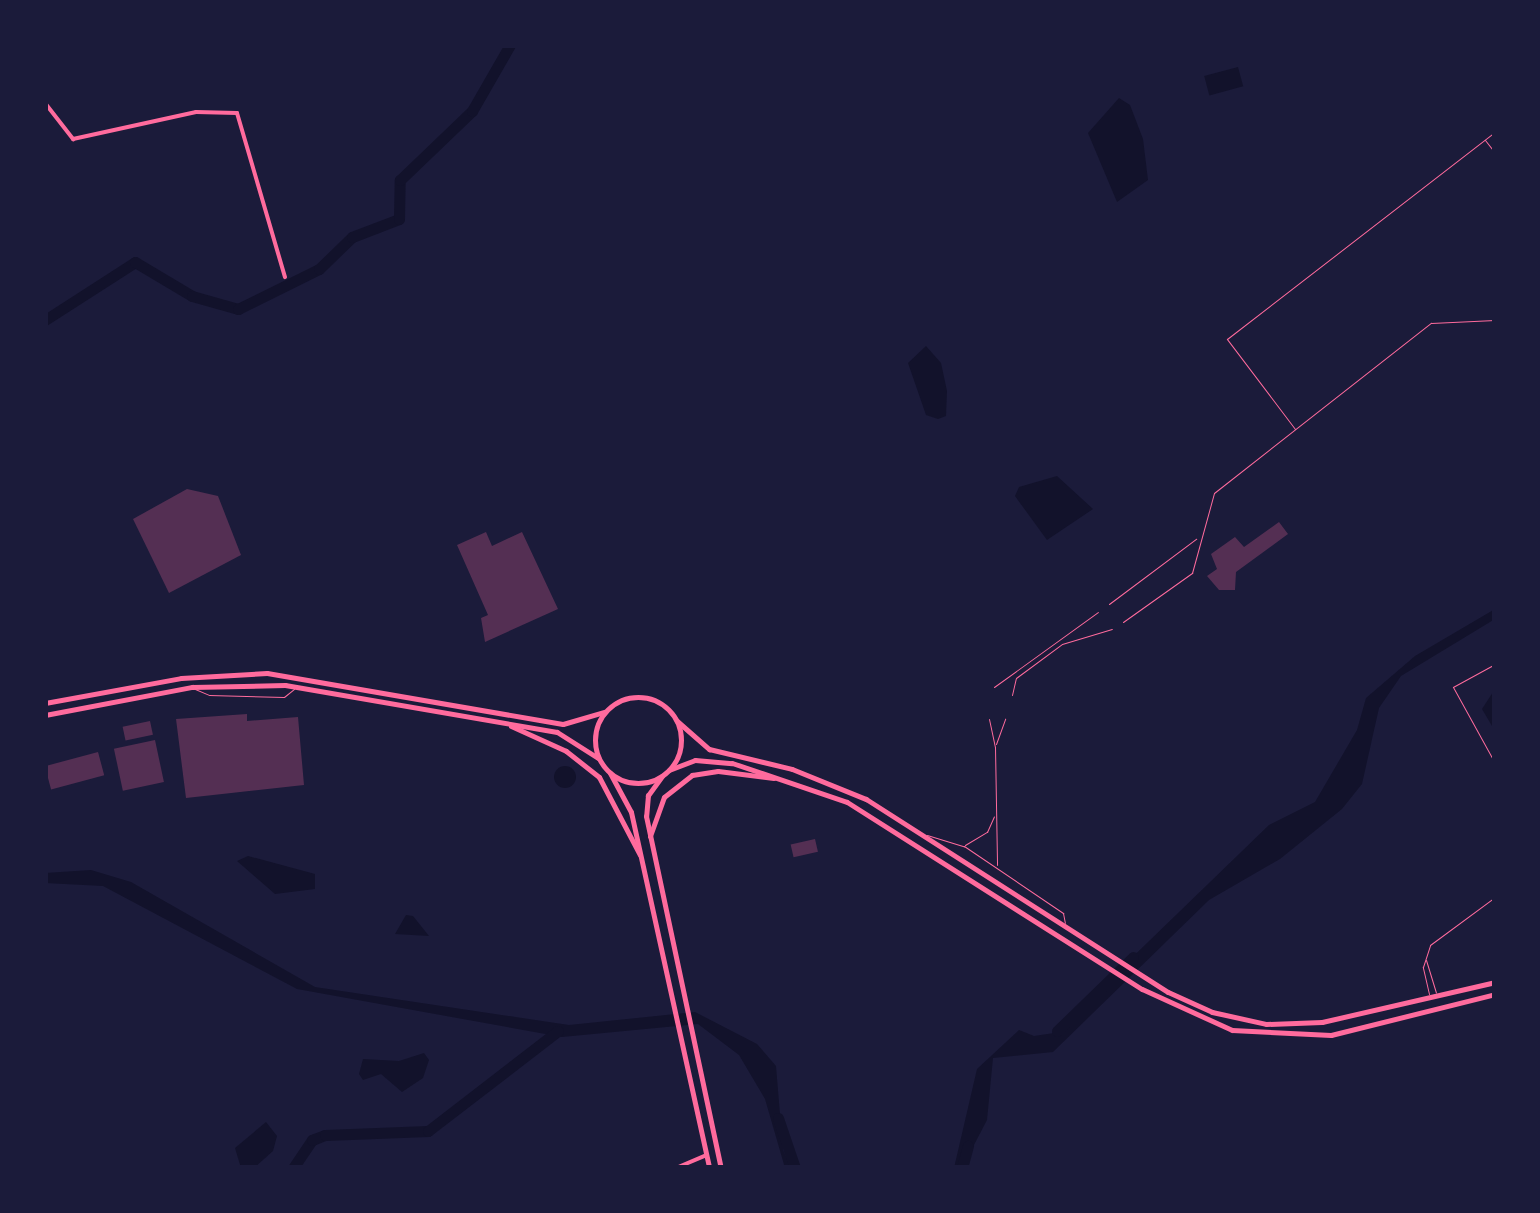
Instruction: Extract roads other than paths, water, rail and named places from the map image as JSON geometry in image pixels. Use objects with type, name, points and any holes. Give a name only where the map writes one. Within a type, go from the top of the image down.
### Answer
[{"type":"main road","points":[[45,704],[181,678],[266,673],[563,724],[604,712],[618,700],[643,696],[660,702],[709,749],[811,775],[927,835],[1149,980],[1212,1012],[1280,1024],[1332,1020],[1495,982]]},
{"type":"main road","points":[[45,715],[192,688],[296,686],[566,734],[598,758],[627,798],[676,1036],[708,1166]]},
{"type":"main road","points":[[598,758],[594,737],[604,712]]},
{"type":"main road","points":[[494,720],[553,744],[595,772],[620,807],[640,855]]},
{"type":"main road","points":[[677,721],[680,747],[646,806],[683,1006],[721,1168]]},
{"type":"main road","points":[[668,770],[707,759],[777,777],[870,813],[1142,989],[1205,1022],[1298,1038],[1495,994]]},
{"type":"main road","points":[[650,836],[658,804],[692,776],[718,770],[777,777]]},
{"type":"main road","points":[[610,773],[636,783],[662,776]]},
{"type":"street","points":[[45,103],[73,139],[196,112],[237,113],[285,277]]},
{"type":"street","points":[[676,1168],[706,1155]]},
{"type":"street","points":[[700,1168],[708,1166]]},
{"type":"lane","points":[[1297,432],[1227,339],[1495,132]]},
{"type":"lane","points":[[1484,140],[1495,154]]},
{"type":"lane","points":[[1123,622],[1192,573],[1214,493],[1431,324],[1495,320]]},
{"type":"lane","points":[[1109,604],[1199,538]]},
{"type":"lane","points":[[994,687],[1098,612]]},
{"type":"lane","points":[[1012,695],[1016,678],[1062,644],[1112,629]]},
{"type":"lane","points":[[1495,664],[1453,687],[1495,764]]},
{"type":"lane","points":[[192,688],[208,696],[284,697],[296,686]]},
{"type":"lane","points":[[989,719],[996,747],[997,868]]},
{"type":"lane","points":[[996,747],[1005,720]]},
{"type":"lane","points":[[964,846],[987,832],[996,813]]},
{"type":"lane","points":[[927,835],[964,846],[1063,912],[1066,926]]},
{"type":"lane","points":[[1433,996],[1425,957],[1436,938],[1495,898]]},
{"type":"lane","points":[[1425,957],[1433,996]]},
{"type":"waterway","points":[[45,320],[135,262],[192,296],[238,309],[319,269],[352,237],[399,219],[400,180],[472,111],[510,45]]},
{"type":"waterway","points":[[1057,1031],[1133,957]]},
{"type":"waterway","points":[[293,1168],[312,1140],[325,1135],[428,1131],[558,1031]]},
{"type":"waterway","points":[[778,1118],[795,1168]]},
{"type":"waterway","points":[[962,1168],[968,1146]]}]
